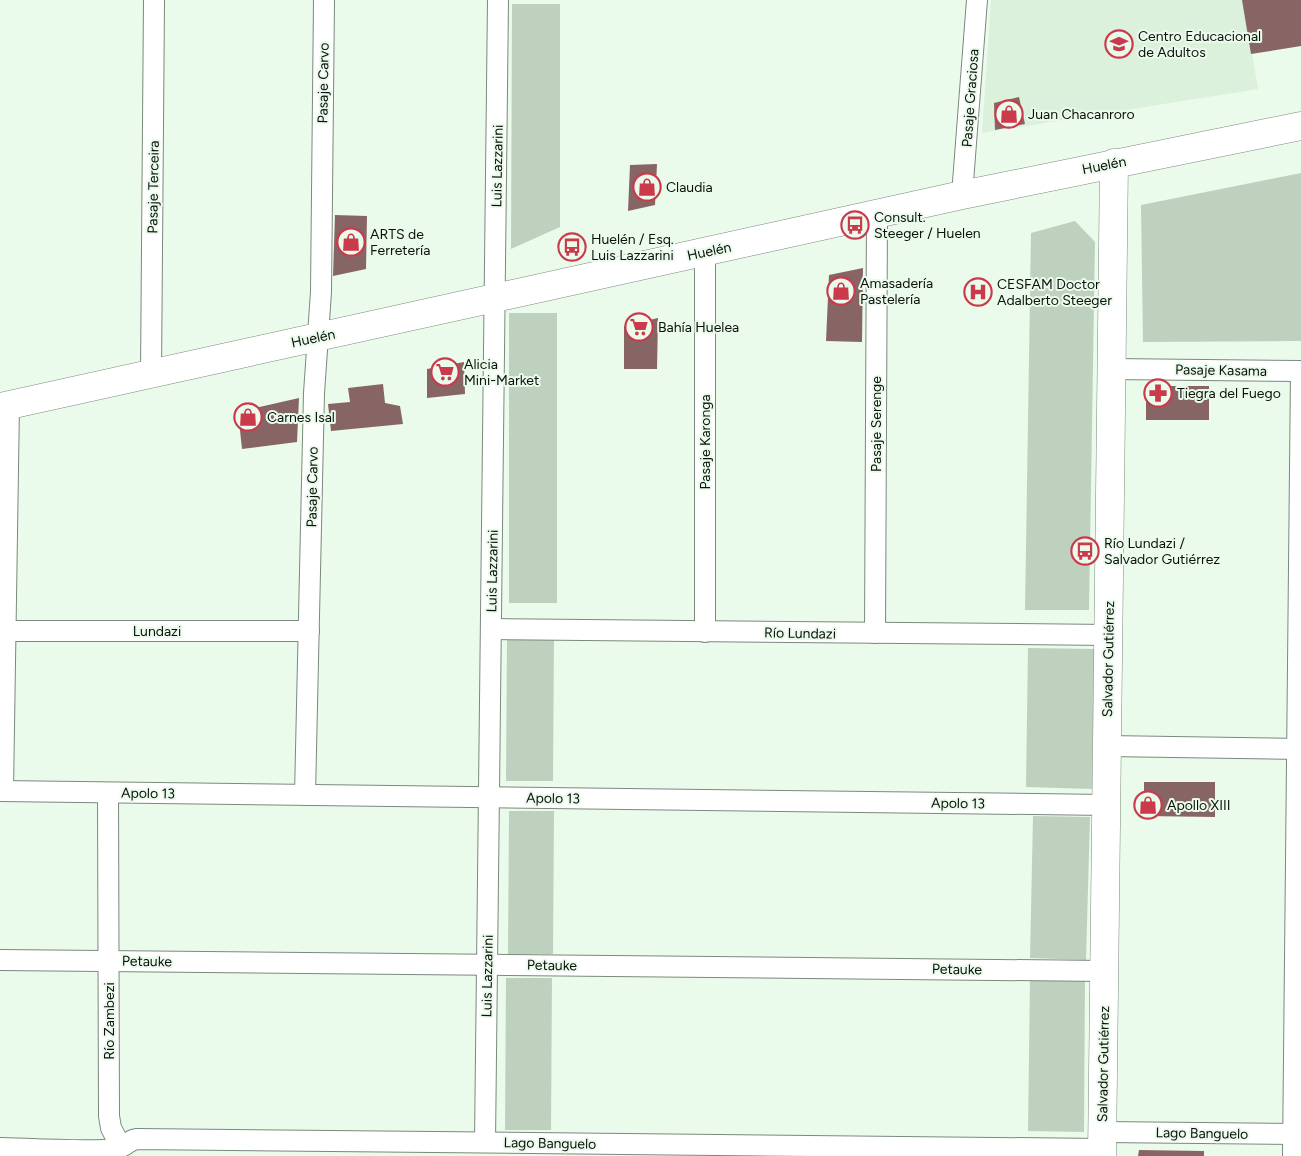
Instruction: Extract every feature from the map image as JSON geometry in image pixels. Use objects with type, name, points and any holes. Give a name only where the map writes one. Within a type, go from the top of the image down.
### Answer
[{"type":"main road","name":"Huelén","points":[[5,406],[962,195],[1301,126]]},
{"type":"main road","name":"Salvador Gutiérrez","points":[[1103,1146],[1114,163]]},
{"type":"street","name":"Pasaje Terceira","points":[[151,374],[154,0]]},
{"type":"street","name":"Pasaje Carvo","points":[[305,795],[314,393],[321,292],[324,0]]},
{"type":"street","name":"Luis Lazzarini","points":[[485,1142],[498,0]]},
{"type":"street","name":"Pasaje Graciosa","points":[[962,195],[977,0]]},
{"type":"street","name":"Pasaje Serenge","points":[[875,633],[877,214]]},
{"type":"street","name":"Pasaje Karonga","points":[[705,252],[705,632]]},
{"type":"street","name":"Pasaje Kasama","points":[[1112,369],[1301,371]]},
{"type":"street","points":[[1293,1156],[1297,1134],[1301,371]]},
{"type":"street","points":[[1,791],[6,631],[5,406]]},
{"type":"street","name":"Río Lundazi","points":[[492,629],[1109,635]]},
{"type":"street","name":"Lundazi","points":[[6,631],[308,631]]},
{"type":"street","points":[[1107,746],[1299,748]]},
{"type":"street","name":"Apolo 13","points":[[1,791],[1106,804]]},
{"type":"street","name":"Río Zambezi","points":[[108,793],[109,1116],[111,1128],[120,1152]]},
{"type":"street","name":"Petauke","points":[[0,960],[1104,970]]},
{"type":"street","name":"Lago Banguelo","points":[[0,1148],[120,1152],[131,1140],[137,1139],[367,1148],[485,1142],[533,1149],[870,1151],[1103,1146],[1297,1134]]},
{"type":"shaded area","name":"Centro Educacional de Adultos","points":[[991,0],[1243,0],[1258,89],[982,133]]},
{"type":"shaded area","points":[[512,4],[560,4],[560,227],[511,249]]},
{"type":"shaded area","points":[[1301,173],[1301,341],[1143,342],[1141,205]]},
{"type":"shaded area","points":[[1075,221],[1095,242],[1089,610],[1025,610],[1031,233]]},
{"type":"shaded area","points":[[509,313],[557,313],[557,603],[509,603]]},
{"type":"shaded area","points":[[507,635],[554,635],[553,781],[506,781]]},
{"type":"shaded area","points":[[1028,648],[1094,649],[1092,789],[1026,787]]},
{"type":"shaded area","points":[[509,811],[554,811],[553,954],[508,954]]},
{"type":"shaded area","points":[[1033,816],[1090,817],[1086,960],[1030,958]]},
{"type":"shaded area","points":[[506,978],[552,978],[551,1130],[505,1130]]},
{"type":"shaded area","points":[[1030,978],[1085,979],[1084,1132],[1028,1131]]},
{"type":"building","points":[[1242,0],[1301,0],[1301,46],[1251,54]]},
{"type":"building","name":"Juan Chacanroro","points":[[1019,97],[1025,124],[995,130],[994,103]]},
{"type":"building","points":[[657,164],[655,205],[628,211],[630,165]]},
{"type":"building","name":"ARTS de Ferretería","points":[[335,215],[367,216],[366,269],[333,276]]},
{"type":"building","points":[[863,268],[862,342],[826,341],[829,275]]},
{"type":"building","points":[[658,318],[657,369],[624,369],[624,326]]},
{"type":"building","points":[[464,362],[465,394],[427,398],[427,369]]},
{"type":"building","points":[[383,384],[385,403],[400,406],[403,424],[331,431],[328,404],[350,402],[348,388]]},
{"type":"building","points":[[1146,386],[1209,386],[1209,420],[1146,420]]},
{"type":"building","points":[[299,398],[297,442],[242,449],[238,412]]},
{"type":"building","points":[[1144,782],[1215,782],[1215,817],[1144,816]]},
{"type":"building","points":[[1139,1150],[1204,1151],[1204,1156],[1138,1156]]},
{"type":"place","name":"Centro Educacional de Adultos","points":[[1119,44]]},
{"type":"place","name":"Juan Chacanroro","points":[[1009,114]]},
{"type":"place","name":"Claudia","points":[[647,187]]},
{"type":"place","name":"Consult. Steeger / Huelen","points":[[855,225]]},
{"type":"place","name":"ARTS de Ferretería","points":[[351,242]]},
{"type":"place","name":"Huelén / Esq. Luis Lazzarini","points":[[572,247]]},
{"type":"place","name":"Amasadería Pastelería","points":[[841,291]]},
{"type":"place","name":"CESFAM Doctor Adalberto Steeger","points":[[978,292]]},
{"type":"place","name":"Bahía Huelea","points":[[639,327]]},
{"type":"place","name":"Alicia Mini-Market","points":[[445,372]]},
{"type":"place","name":"Tiegra del Fuego","points":[[1158,393]]},
{"type":"place","name":"Carnes Isal","points":[[248,417]]},
{"type":"place","name":"Río Lundazi / Salvador Gutiérrez","points":[[1085,551]]},
{"type":"place","name":"Apollo XIII","points":[[1148,805]]}]
